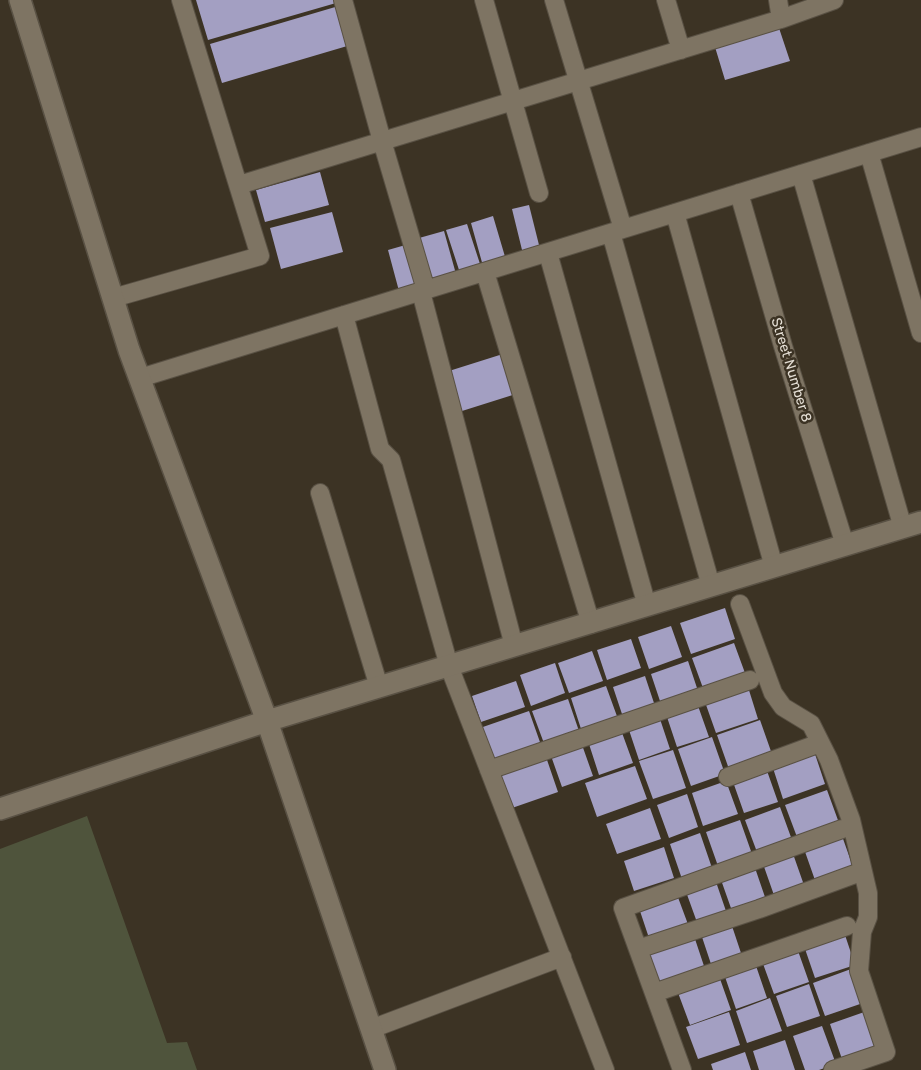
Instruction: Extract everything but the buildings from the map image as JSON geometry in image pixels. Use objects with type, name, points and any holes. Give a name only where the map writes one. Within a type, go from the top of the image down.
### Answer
[{"type":"street","points":[[20,0],[113,298],[140,378],[267,722],[384,1070]]},
{"type":"street","points":[[113,298],[260,256],[180,0]]},
{"type":"street","points":[[343,0],[423,291],[514,646]]},
{"type":"street","points":[[484,0],[539,193]]},
{"type":"street","points":[[554,0],[578,81],[711,586]]},
{"type":"street","points":[[666,0],[681,50]]},
{"type":"street","points":[[778,0],[781,19]]},
{"type":"street","points":[[239,185],[781,19],[834,0]]},
{"type":"street","points":[[140,378],[921,137]]},
{"type":"street","points":[[869,153],[921,334]]},
{"type":"street","points":[[0,809],[379,687],[912,525],[802,174]]},
{"type":"street","name":"Street Number 8","points":[[739,193],[783,346],[845,545]]},
{"type":"street","points":[[675,213],[774,567]]},
{"type":"street","points":[[548,252],[647,606]]},
{"type":"street","points":[[485,272],[591,624]]},
{"type":"street","points":[[344,315],[380,449],[391,460],[449,666],[605,1070]]},
{"type":"street","points":[[320,493],[379,687]]},
{"type":"street","points":[[740,604],[773,693],[783,707],[810,724],[829,760],[850,820],[868,893],[868,917],[862,932],[859,972],[886,1052],[833,1070]]},
{"type":"street","points":[[489,770],[750,680]]},
{"type":"street","points":[[728,777],[820,743]]},
{"type":"street","points":[[682,1070],[623,908],[842,829]]},
{"type":"street","points":[[638,949],[759,909],[855,874]]},
{"type":"street","points":[[654,993],[847,926]]},
{"type":"street","points":[[371,1029],[562,957]]},
{"type":"green space","points":[[87,816],[167,1043],[187,1042],[197,1070],[0,1070],[0,849]]}]
